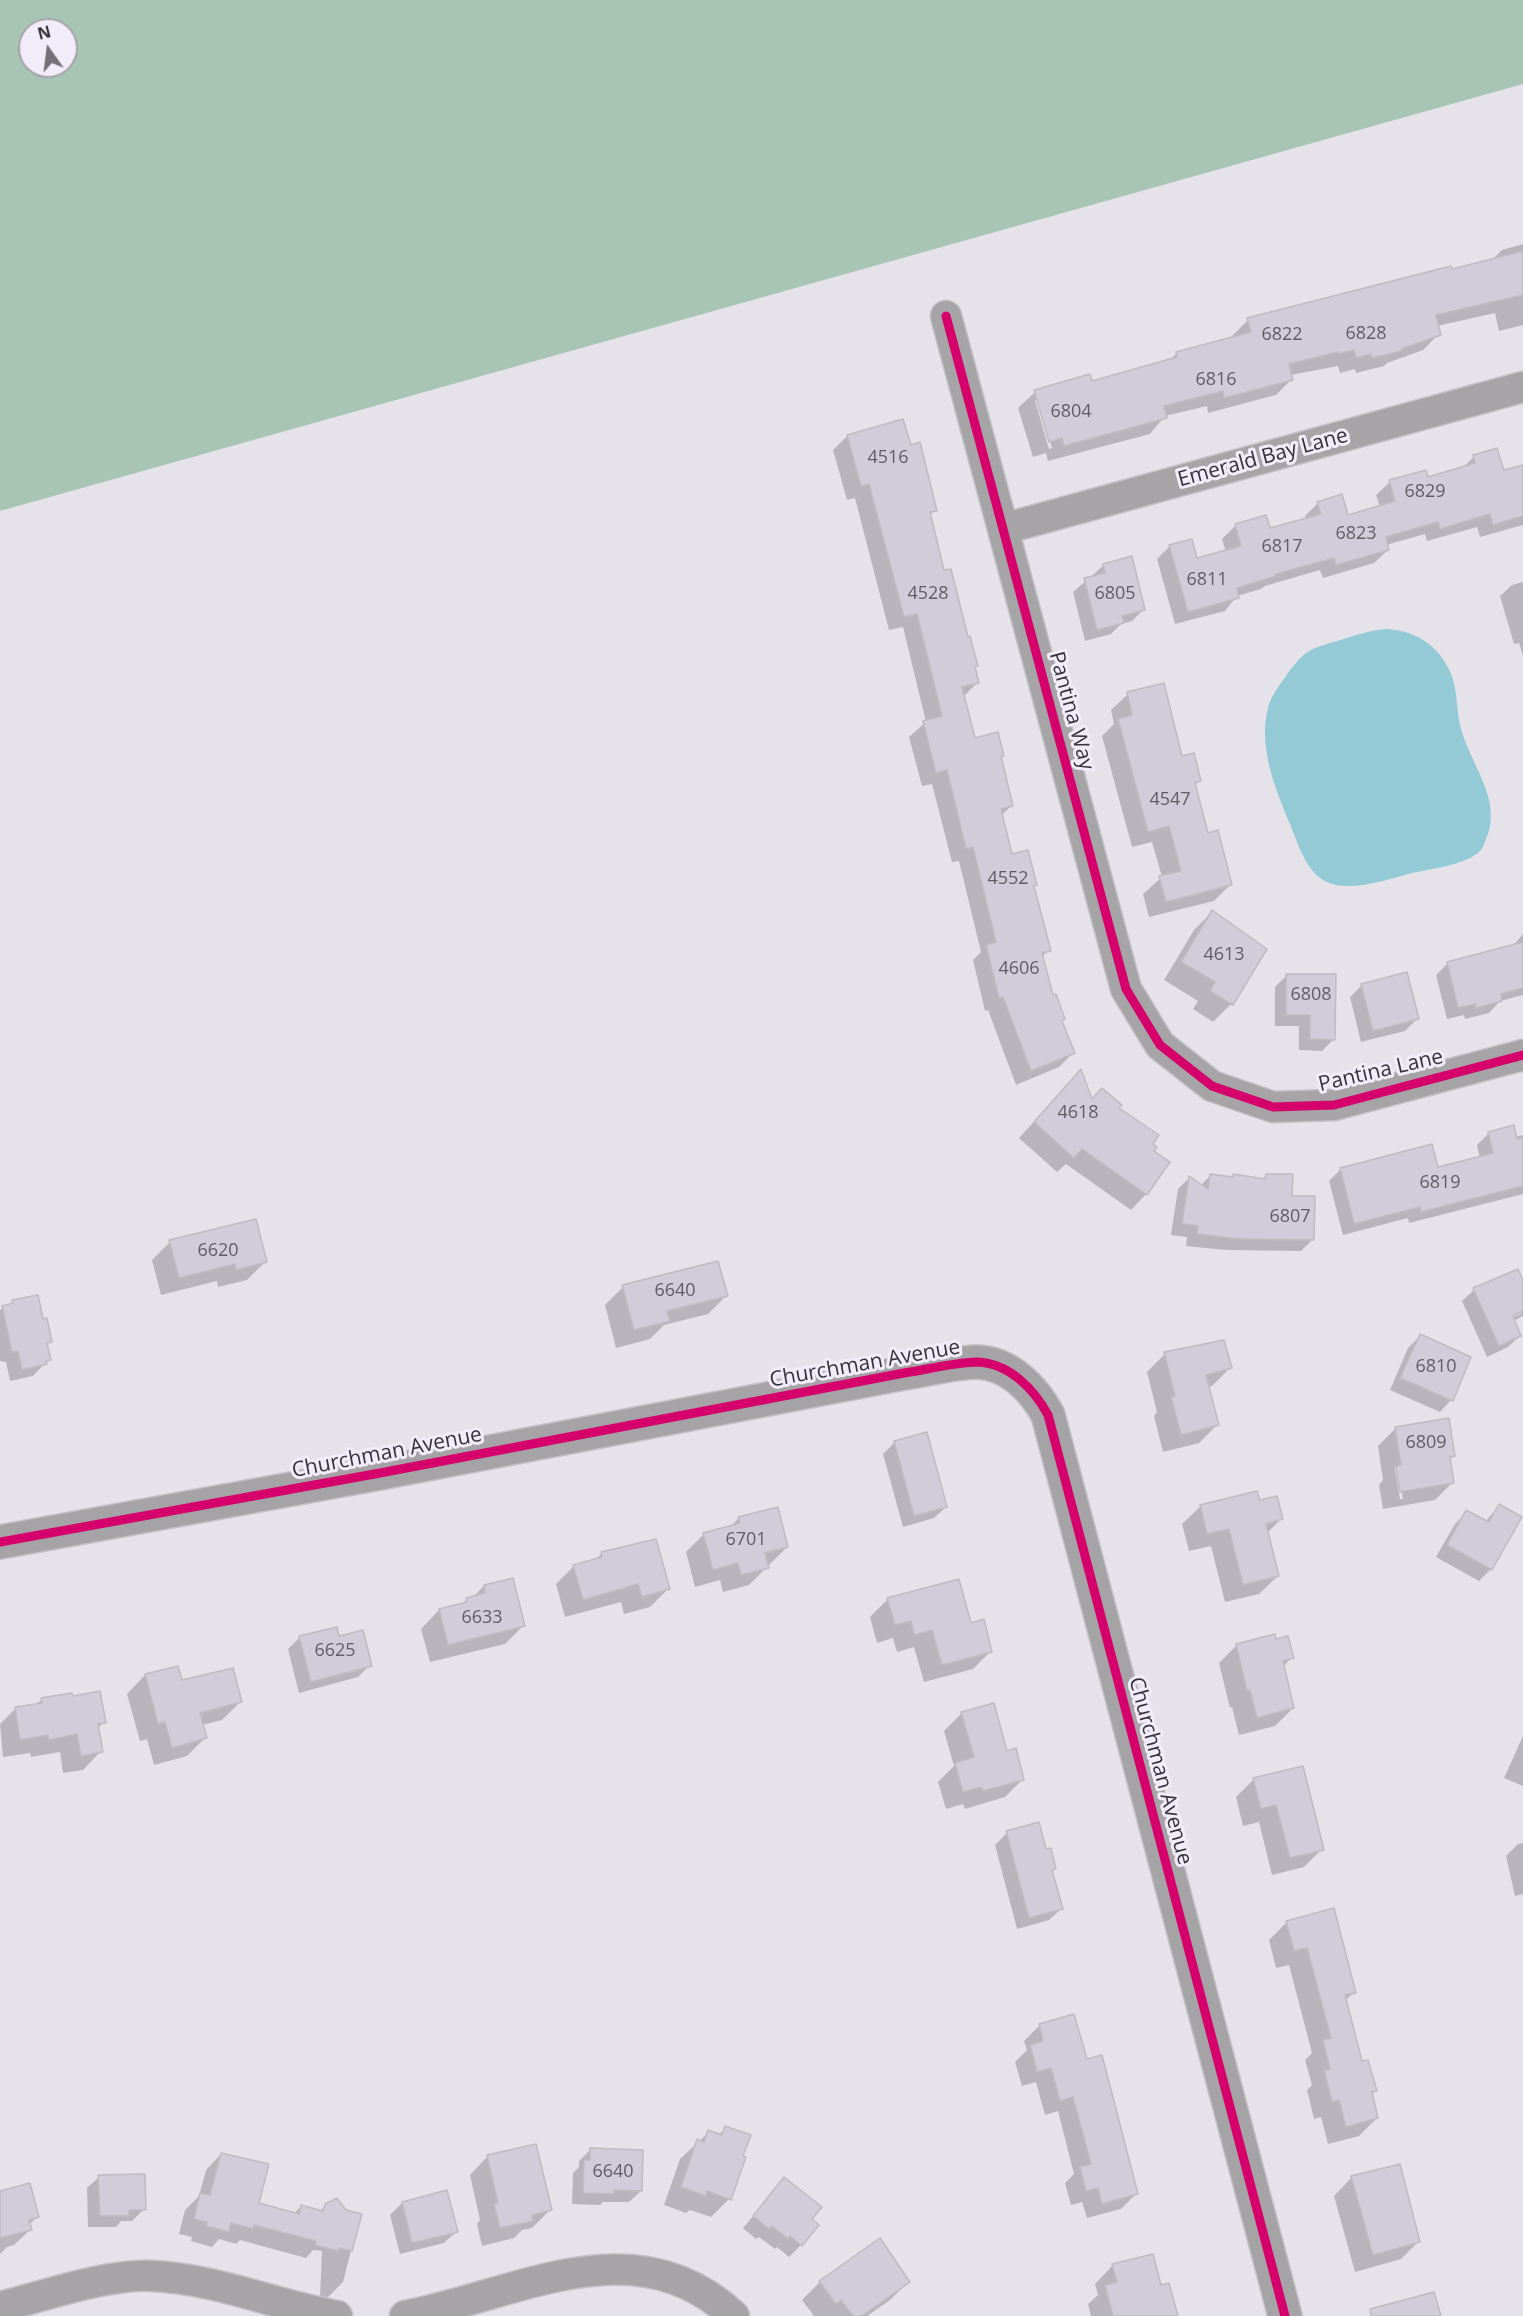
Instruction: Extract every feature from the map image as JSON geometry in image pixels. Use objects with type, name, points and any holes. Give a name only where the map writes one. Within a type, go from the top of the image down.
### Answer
[{"type":"street","name":"Pantina Way","points":[[946,316],[1126,989],[1160,1045],[1212,1086]]},
{"type":"street","name":"Emerald Bay Lane","points":[[1004,529],[1523,387]]},
{"type":"street","name":"Pantina Lane","points":[[1212,1086],[1273,1107],[1334,1105],[1523,1055]]},
{"type":"street","name":"Churchman Avenue","points":[[0,1542],[323,1484],[904,1373],[978,1362],[1003,1368],[1026,1384],[1048,1415],[1285,2316]]},
{"type":"street","points":[[405,2316],[575,2271],[630,2269],[671,2277],[698,2289],[720,2303],[734,2316]]},
{"type":"street","points":[[0,2307],[113,2279],[151,2276],[194,2280],[337,2316]]},
{"type":"green space","points":[[0,0],[1523,0],[1523,84],[0,511]]},
{"type":"water","points":[[1385,629],[1401,631],[1422,639],[1440,655],[1447,665],[1454,684],[1462,732],[1489,798],[1490,825],[1481,850],[1466,860],[1370,884],[1336,885],[1327,882],[1313,871],[1299,847],[1274,781],[1267,752],[1265,722],[1273,695],[1288,673],[1307,652],[1320,646]]},
{"type":"building","points":[[1523,251],[1523,295],[1436,315],[1441,335],[1401,349],[1402,351],[1372,358],[1371,354],[1356,358],[1354,350],[1289,364],[1293,380],[1224,398],[1223,391],[1164,406],[1167,418],[1064,446],[1062,438],[1049,442],[1034,390],[1090,374],[1092,381],[1177,357],[1176,352],[1251,332],[1247,318],[1451,266],[1452,269]]},
{"type":"building","points":[[903,419],[911,445],[920,442],[937,511],[930,512],[944,570],[951,569],[968,637],[970,636],[978,666],[975,667],[979,683],[962,687],[975,738],[998,732],[1004,756],[1001,756],[1013,806],[1001,809],[1012,854],[1028,850],[1037,885],[1034,886],[1051,951],[1042,953],[1053,995],[1056,994],[1065,1019],[1062,1021],[1075,1053],[1031,1071],[1003,997],[999,998],[986,945],[996,942],[973,847],[966,849],[947,770],[936,773],[923,721],[942,716],[917,614],[904,617],[869,484],[861,486],[847,435]]},
{"type":"building","points":[[1497,448],[1504,470],[1523,465],[1523,516],[1493,525],[1490,514],[1440,529],[1438,522],[1386,537],[1389,550],[1336,565],[1334,558],[1276,574],[1276,576],[1237,588],[1239,598],[1188,612],[1169,545],[1192,539],[1197,558],[1241,546],[1235,524],[1266,515],[1270,528],[1321,514],[1317,502],[1342,494],[1348,515],[1395,501],[1389,480],[1426,470],[1428,477],[1475,463],[1473,455]]},
{"type":"building","points":[[1132,556],[1145,610],[1122,616],[1124,623],[1097,630],[1084,578],[1105,573],[1103,564]]},
{"type":"building","points":[[1164,683],[1182,756],[1194,753],[1201,781],[1195,783],[1208,833],[1218,830],[1232,885],[1166,902],[1159,876],[1181,871],[1169,826],[1148,832],[1118,719],[1132,715],[1127,692]]},
{"type":"building","points":[[1212,910],[1267,949],[1233,1005],[1210,991],[1215,982],[1181,962]]},
{"type":"building","points":[[1523,942],[1523,988],[1501,994],[1502,1001],[1476,1008],[1475,1004],[1458,1008],[1447,962]]},
{"type":"building","points":[[1407,972],[1419,1019],[1373,1031],[1361,984]]},
{"type":"building","points":[[1286,974],[1336,974],[1335,1040],[1310,1039],[1310,1015],[1286,1015]]},
{"type":"building","points":[[1081,1069],[1092,1099],[1102,1088],[1122,1105],[1119,1108],[1159,1135],[1153,1144],[1157,1147],[1154,1151],[1170,1162],[1147,1195],[1082,1149],[1074,1158],[1034,1122]]},
{"type":"building","points":[[1514,1125],[1517,1139],[1523,1138],[1523,1186],[1421,1212],[1420,1207],[1354,1224],[1340,1168],[1432,1144],[1438,1167],[1493,1153],[1488,1132]]},
{"type":"building","points":[[1210,1174],[1233,1177],[1233,1174],[1265,1179],[1266,1174],[1293,1174],[1292,1196],[1315,1196],[1314,1240],[1239,1239],[1197,1234],[1198,1226],[1182,1224],[1189,1176],[1208,1189]]},
{"type":"building","points":[[256,1219],[267,1262],[236,1270],[235,1264],[179,1278],[169,1240]]},
{"type":"building","points":[[718,1261],[728,1296],[667,1311],[670,1321],[634,1330],[622,1285]]},
{"type":"building","points":[[1518,1269],[1523,1280],[1523,1311],[1513,1316],[1521,1336],[1499,1346],[1473,1288]]},
{"type":"building","points":[[38,1295],[43,1319],[47,1318],[52,1342],[47,1343],[51,1360],[46,1361],[47,1364],[22,1370],[18,1351],[12,1352],[2,1306],[13,1303],[12,1300]]},
{"type":"building","points":[[1420,1334],[1471,1357],[1453,1401],[1400,1378]]},
{"type":"building","points":[[1224,1340],[1232,1368],[1206,1375],[1219,1425],[1181,1435],[1171,1397],[1175,1396],[1164,1352]]},
{"type":"building","points":[[1449,1418],[1455,1456],[1450,1457],[1454,1483],[1400,1492],[1396,1466],[1401,1465],[1395,1427]]},
{"type":"building","points":[[927,1432],[947,1507],[914,1516],[894,1441]]},
{"type":"building","points":[[1257,1491],[1260,1500],[1277,1496],[1283,1519],[1266,1524],[1279,1576],[1243,1585],[1229,1529],[1207,1534],[1200,1505]]},
{"type":"building","points":[[1499,1504],[1522,1517],[1492,1570],[1447,1545],[1466,1510],[1489,1522]]},
{"type":"building","points":[[778,1507],[788,1547],[765,1553],[769,1568],[741,1575],[738,1563],[713,1570],[703,1533],[740,1523],[738,1517]]},
{"type":"building","points":[[656,1539],[670,1589],[642,1597],[638,1584],[583,1600],[573,1565],[602,1557],[601,1552]]},
{"type":"building","points":[[513,1578],[525,1626],[448,1645],[439,1609],[467,1602],[466,1598],[485,1593],[484,1585]]},
{"type":"building","points":[[959,1579],[971,1623],[984,1619],[992,1652],[942,1665],[932,1630],[914,1635],[911,1621],[895,1625],[887,1598]]},
{"type":"building","points":[[337,1627],[339,1636],[363,1630],[372,1666],[311,1682],[299,1636]]},
{"type":"building","points":[[1275,1634],[1276,1639],[1288,1636],[1294,1658],[1283,1661],[1294,1708],[1257,1718],[1250,1690],[1247,1691],[1236,1644]]},
{"type":"building","points":[[178,1666],[182,1680],[233,1668],[242,1702],[200,1713],[207,1738],[172,1748],[165,1722],[158,1724],[145,1674]]},
{"type":"building","points":[[100,1691],[106,1723],[98,1724],[103,1752],[81,1756],[77,1734],[49,1740],[48,1735],[20,1740],[15,1707],[42,1703],[41,1698]]},
{"type":"building","points":[[994,1703],[1007,1751],[1016,1748],[1024,1780],[983,1791],[981,1787],[963,1792],[955,1763],[974,1757],[961,1712]]},
{"type":"building","points":[[1303,1766],[1324,1850],[1290,1858],[1276,1805],[1261,1809],[1253,1778]]},
{"type":"building","points":[[1039,1822],[1046,1849],[1051,1848],[1056,1869],[1052,1870],[1063,1909],[1029,1918],[1006,1831]]},
{"type":"building","points":[[1334,1908],[1356,1993],[1345,1995],[1362,2061],[1368,2060],[1377,2091],[1372,2092],[1378,2118],[1346,2127],[1339,2100],[1332,2102],[1324,2070],[1330,2069],[1323,2040],[1331,2038],[1307,1948],[1294,1951],[1286,1921]]},
{"type":"building","points":[[1074,2014],[1087,2059],[1102,2055],[1138,2194],[1102,2204],[1098,2188],[1086,2191],[1080,2167],[1091,2164],[1073,2097],[1060,2101],[1051,2068],[1037,2072],[1030,2045],[1043,2041],[1039,2024]]},
{"type":"building","points":[[725,2126],[751,2135],[731,2200],[707,2191],[706,2196],[681,2187],[697,2139],[704,2142],[708,2130],[722,2135]]},
{"type":"building","points":[[536,2144],[552,2210],[532,2215],[533,2221],[500,2228],[494,2204],[498,2203],[487,2155]]},
{"type":"building","points":[[590,2148],[643,2150],[642,2191],[614,2190],[614,2194],[583,2193],[584,2160],[590,2160]]},
{"type":"building","points":[[221,2153],[269,2164],[259,2203],[299,2214],[301,2205],[323,2211],[325,2204],[337,2198],[346,2210],[362,2214],[352,2251],[339,2248],[338,2251],[315,2245],[316,2241],[254,2225],[253,2229],[231,2223],[229,2232],[206,2226],[207,2222],[194,2219],[200,2193],[210,2195]]},
{"type":"building","points":[[1400,2164],[1420,2242],[1373,2255],[1351,2176]]},
{"type":"building","points":[[145,2174],[146,2210],[129,2210],[129,2216],[100,2216],[98,2175]]},
{"type":"building","points":[[784,2177],[822,2207],[812,2219],[819,2225],[802,2246],[790,2236],[788,2239],[772,2226],[769,2229],[753,2216]]},
{"type":"building","points":[[30,2183],[39,2217],[29,2220],[32,2230],[0,2238],[0,2191]]},
{"type":"building","points":[[447,2190],[458,2232],[412,2243],[402,2202]]},
{"type":"building","points":[[880,2238],[910,2282],[862,2316],[853,2316],[841,2300],[836,2304],[819,2281]]},
{"type":"building","points":[[1153,2254],[1161,2285],[1169,2283],[1178,2316],[1113,2316],[1105,2285],[1117,2282],[1112,2264]]},
{"type":"building","points":[[1434,2292],[1441,2316],[1371,2316],[1370,2309]]},
{"type":"cycle path","points":[[946,316],[1126,989],[1160,1045],[1212,1086],[1273,1107],[1334,1105],[1523,1055]]},
{"type":"cycle path","points":[[0,1542],[951,1365],[969,1362],[989,1363],[1010,1372],[1036,1396],[1048,1415],[1285,2316]]}]
